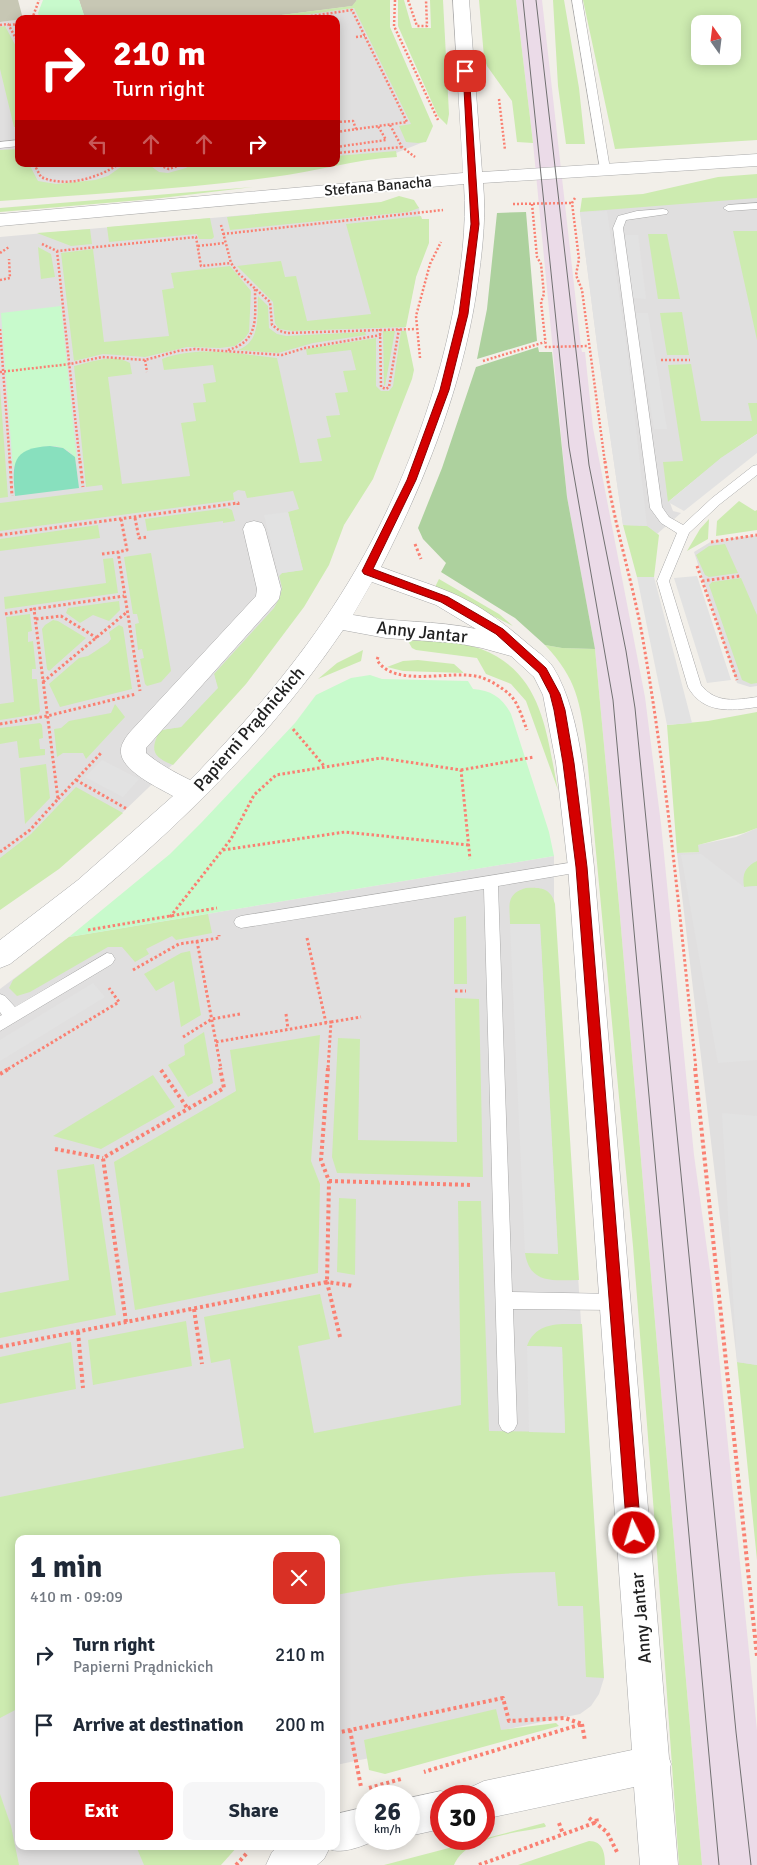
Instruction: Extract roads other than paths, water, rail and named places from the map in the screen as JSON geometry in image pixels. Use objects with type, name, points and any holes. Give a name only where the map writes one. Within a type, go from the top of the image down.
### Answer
[{"type":"street","name":"Papierni Prądnickich","points":[[0,956],[52,918],[157,829],[236,750],[269,712],[294,681],[337,620],[367,571],[412,480],[457,348],[464,314],[473,246],[475,224],[461,0]]},
{"type":"street","name":"Stefana Banacha","points":[[0,220],[472,178],[757,160]]},
{"type":"street","points":[[192,794],[142,765],[134,756],[133,748],[139,739],[267,599],[269,589],[247,520]]},
{"type":"street","name":"Anny Jantar","points":[[367,571],[444,599],[469,612],[499,632],[543,670],[550,682],[560,710],[569,763],[581,867],[659,1865]]},
{"type":"street","name":"Anny Jantar","points":[[337,620],[379,628],[445,632],[474,637],[502,645],[533,662]]},
{"type":"street","points":[[495,1798],[652,1764]]},
{"type":"street","points":[[340,1832],[355,1829]]},
{"type":"street","points":[[285,1865],[306,1850]]},
{"type":"lane","points":[[577,0],[605,169]]},
{"type":"lane","points":[[0,145],[15,143]]},
{"type":"lane","points":[[728,208],[757,206]]},
{"type":"lane","points":[[663,212],[622,218],[618,228],[656,508],[665,520],[684,531]]},
{"type":"lane","points":[[757,469],[716,501],[684,531],[663,581],[695,687],[702,697],[711,703],[724,705],[757,702]]},
{"type":"lane","points":[[241,922],[581,867]]},
{"type":"lane","points":[[491,882],[508,1424]]},
{"type":"lane","points":[[0,1001],[7,1020],[107,959]]},
{"type":"lane","points":[[503,1300],[616,1302]]},
{"type":"tram line","points":[[523,0],[569,447],[613,700],[719,1865]]},
{"type":"tram line","points":[[536,0],[589,465],[626,651],[635,708],[736,1732],[751,1865]]}]
